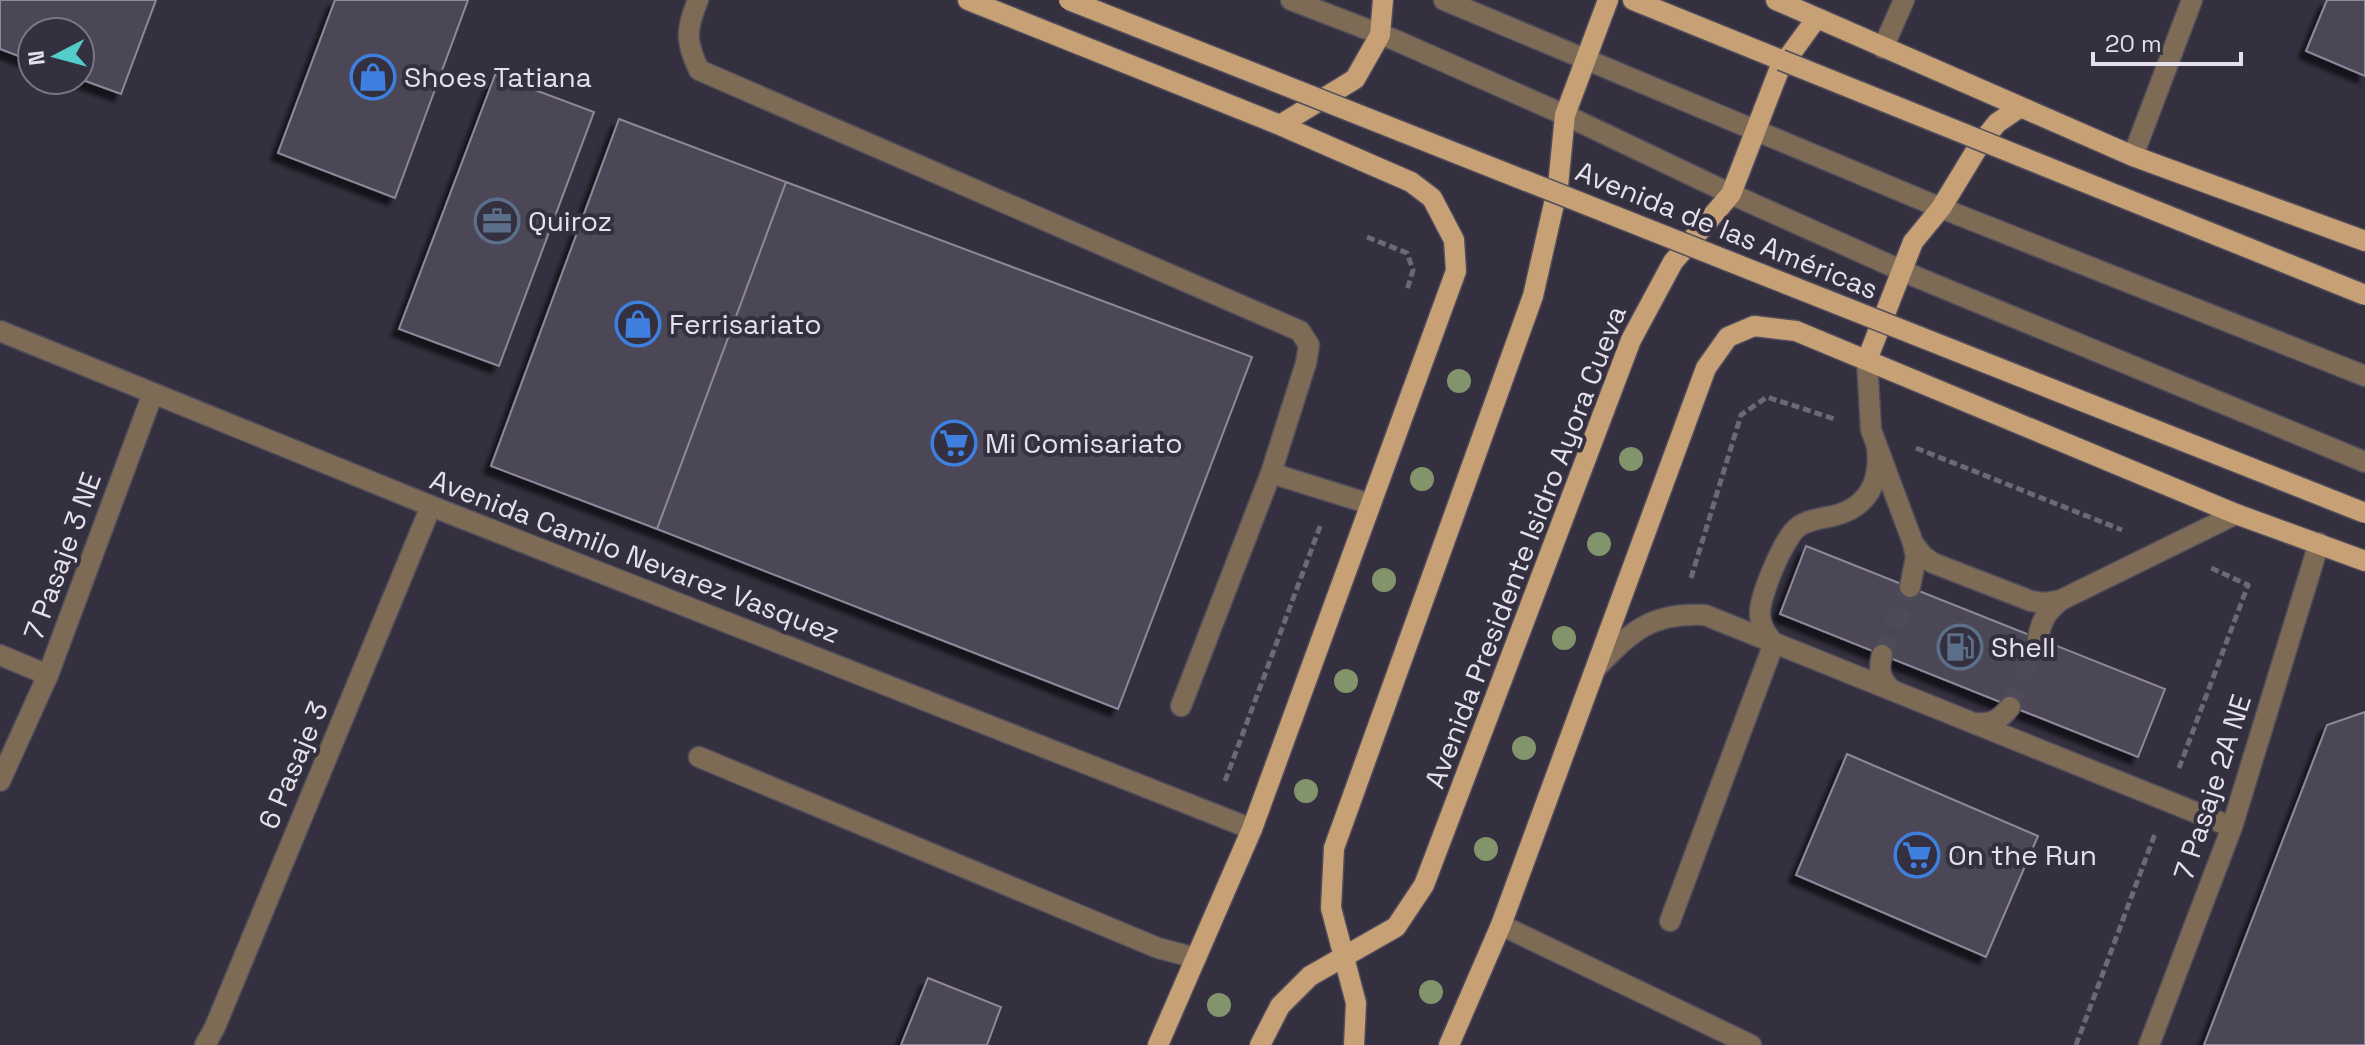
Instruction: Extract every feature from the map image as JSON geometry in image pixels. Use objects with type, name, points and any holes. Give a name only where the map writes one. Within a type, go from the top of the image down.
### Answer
[{"type":"main road","points":[[968,0],[1280,125],[1411,182],[1432,198],[1454,240],[1456,271],[1252,829],[1158,1045]]},
{"type":"main road","name":"Avenida de las Américas","points":[[1069,0],[2365,513]]},
{"type":"main road","points":[[1280,125],[1355,79],[1380,35],[1383,0]]},
{"type":"main road","points":[[1354,1045],[1356,1003],[1331,908],[1334,848],[1533,296],[1558,186],[1565,115],[1608,0]]},
{"type":"main road","points":[[1633,0],[2365,295]]},
{"type":"main road","points":[[1776,0],[2133,156],[2365,241]]},
{"type":"main road","name":"Avenida Presidente Isidro Ayora Cueva","points":[[1260,1045],[1280,1006],[1310,976],[1396,927],[1424,885],[1631,340],[1673,262],[1731,194],[1779,70],[1816,19]]},
{"type":"main road","points":[[1867,360],[1913,242],[1941,208],[1980,144],[1997,123],[2019,108]]},
{"type":"main road","points":[[1449,1045],[1501,925],[1706,368],[1728,337],[1754,326],[1796,331],[2236,514],[2365,561]]},
{"type":"street","points":[[698,0],[688,24],[690,50],[699,70],[1300,331],[1309,345],[1306,363],[1271,473],[1181,706]]},
{"type":"street","name":"Avenida de las Américas","points":[[1291,0],[1565,115],[1902,271],[2365,462]]},
{"type":"street","points":[[1444,0],[1941,208],[2365,376]]},
{"type":"street","points":[[1883,48],[1904,0]]},
{"type":"street","points":[[2133,156],[2192,0]]},
{"type":"street","name":"Avenida Camilo Nevarez Vasquez","points":[[0,331],[431,506],[1252,829]]},
{"type":"street","points":[[1867,360],[1871,430],[1916,557],[1910,587]]},
{"type":"street","name":"7 Pasaje 3 NE","points":[[0,781],[48,675],[153,393]]},
{"type":"street","points":[[1774,643],[1767,636],[1760,615],[1761,604],[1789,534],[1800,525],[1853,510],[1862,503],[1879,462],[1877,446]]},
{"type":"street","points":[[1271,473],[1370,504]]},
{"type":"street","name":"6 Pasaje 3","points":[[205,1045],[431,506]]},
{"type":"street","points":[[2038,639],[2041,622],[2061,600],[2236,514]]},
{"type":"street","points":[[1913,543],[1933,563],[2031,601],[2044,603],[2061,600]]},
{"type":"street","name":"7 Pasaje 2A NE","points":[[2149,1045],[2232,827],[2319,543]]},
{"type":"street","points":[[1593,670],[1626,637],[1651,620],[1680,614],[1705,615],[2232,827]]},
{"type":"street","points":[[1670,921],[1774,643]]},
{"type":"street","points":[[0,655],[48,675]]},
{"type":"street","points":[[1882,655],[1879,667],[1881,676],[1894,691]]},
{"type":"street","points":[[1971,722],[1994,722],[2010,707]]},
{"type":"street","points":[[699,757],[1144,942],[1196,958]]},
{"type":"street","points":[[1501,925],[1751,1045]]},
{"type":"building","points":[[0,0],[156,0],[121,94],[96,85],[96,16],[16,16],[16,55],[0,49]]},
{"type":"building","name":"Shoes Tatiana","points":[[335,0],[468,0],[395,198],[278,153]]},
{"type":"building","points":[[2327,0],[2365,0],[2365,76],[2306,51]]},
{"type":"building","name":"Quiroz","points":[[495,75],[594,112],[499,366],[399,329]]},
{"type":"building","name":"Ferrisariato","points":[[619,119],[786,182],[657,529],[491,466]]},
{"type":"building","name":"Mi Comisariato","points":[[786,182],[1252,357],[1118,709],[657,529]]},
{"type":"building","name":"Shell","points":[[1806,546],[2165,689],[2138,757],[1780,614]]},
{"type":"building","points":[[2365,712],[2365,1045],[2204,1045],[2327,725]]},
{"type":"building","name":"On the Run","points":[[1847,754],[2038,836],[1986,957],[1796,875]]},
{"type":"building","points":[[928,978],[1001,1007],[987,1045],[901,1045]]},
{"type":"tunnel","points":[[1882,655],[1910,587]]},
{"type":"tunnel","points":[[2010,707],[2038,639]]},
{"type":"place","name":"Shoes Tatiana","points":[[373,77]]},
{"type":"place","name":"Quiroz","points":[[497,221]]},
{"type":"place","name":"Ferrisariato","points":[[638,324]]},
{"type":"place","name":"Mi Comisariato","points":[[954,443]]},
{"type":"place","name":"Shell","points":[[1960,647]]},
{"type":"place","name":"On the Run","points":[[1917,855]]}]
